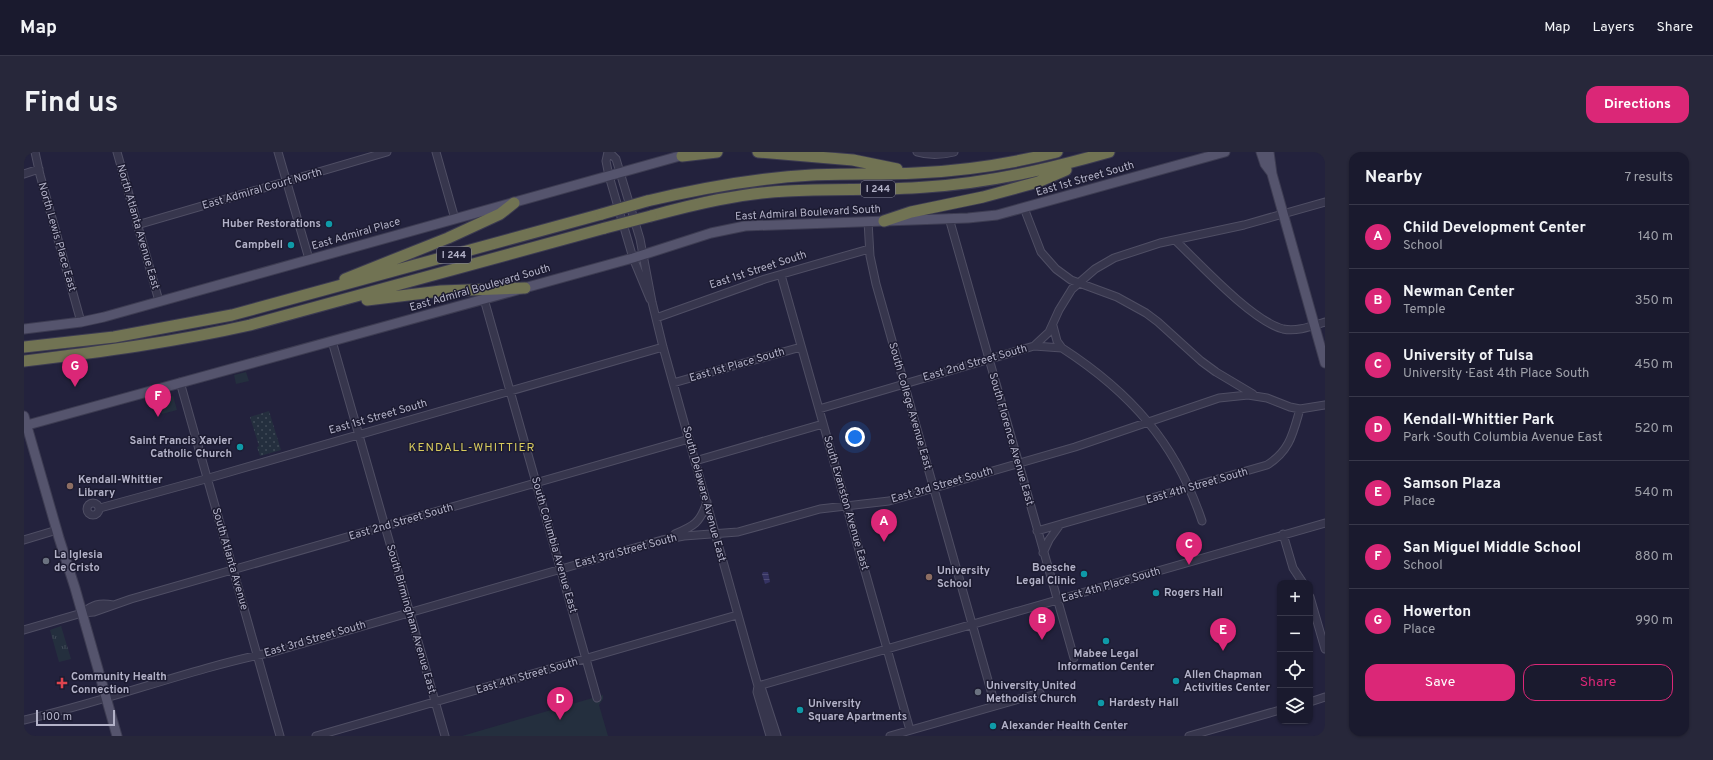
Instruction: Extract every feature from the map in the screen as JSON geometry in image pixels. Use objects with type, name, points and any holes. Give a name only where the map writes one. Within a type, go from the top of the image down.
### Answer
[{"type":"highway","points":[[687,154],[717,152]]},
{"type":"highway","points":[[758,152],[853,160],[916,173]]},
{"type":"highway","name":"I 244","points":[[24,347],[114,337],[164,329],[232,315],[307,296],[648,201],[731,183],[770,178],[814,175],[916,173],[979,167],[1056,152]]},
{"type":"highway","points":[[884,221],[911,212],[964,202],[1038,182],[1106,153]]},
{"type":"highway","name":"I 244","points":[[24,361],[120,350],[204,336],[336,302],[605,228],[708,202],[787,191],[925,188],[1007,178],[1106,153]]},
{"type":"highway","points":[[307,296],[393,259],[448,238],[500,214],[514,203]]},
{"type":"highway","points":[[336,302],[400,297],[441,291],[525,288]]},
{"type":"main road","name":"East 1st Street South","points":[[948,218],[986,216],[1024,208],[1225,152]]},
{"type":"main road","points":[[1261,152],[1265,164],[1272,174]]},
{"type":"main road","points":[[1269,152],[1272,174],[1325,363]]},
{"type":"main road","name":"East Admiral Place","points":[[24,329],[81,322],[687,154]]},
{"type":"main road","name":"East Admiral Boulevard South","points":[[25,426],[633,258],[711,233],[745,226],[948,218]]},
{"type":"main road","points":[[24,416],[25,426],[82,613],[117,736]]},
{"type":"street","name":"North Lewis Place East","points":[[34,152],[81,322]]},
{"type":"street","name":"North Atlanta Avenue East","points":[[117,152],[159,301]]},
{"type":"street","points":[[278,152],[309,259]]},
{"type":"street","name":"East Admiral Court North","points":[[137,225],[387,152]]},
{"type":"street","points":[[436,152],[455,219]]},
{"type":"street","name":"South Delaware Avenue East","points":[[652,302],[633,258],[609,176],[606,161],[609,152],[616,159],[621,173],[643,255],[663,347],[758,686],[757,692],[770,736]]},
{"type":"street","points":[[917,152],[928,155],[941,155],[954,152]]},
{"type":"street","points":[[24,174],[39,170]]},
{"type":"street","name":"East 2nd Street South","points":[[819,409],[1034,346],[1047,335],[1053,326],[1064,302],[1079,282],[1095,269],[1114,258],[1144,248],[1244,225],[1325,202]]},
{"type":"street","points":[[1024,208],[1036,240],[1046,259],[1063,275],[1117,297],[1146,313],[1201,361],[1222,376],[1257,396]]},
{"type":"street","name":"South Florence Avenue East","points":[[948,218],[1074,658]]},
{"type":"street","name":"South College Avenue East","points":[[868,221],[869,249],[876,284],[995,705]]},
{"type":"street","points":[[1175,240],[1232,294],[1262,318],[1283,329],[1294,330],[1325,322]]},
{"type":"street","name":"East 1st Street South","points":[[656,318],[749,285],[869,249]]},
{"type":"street","name":"South Evanston Avenue East","points":[[781,275],[910,730]]},
{"type":"street","name":"South Columbia Avenue East","points":[[484,299],[597,698]]},
{"type":"street","points":[[1053,326],[1057,341],[1062,348],[1110,382],[1149,422],[1173,456],[1190,488],[1202,521]]},
{"type":"street","name":"South Birmingham Avenue East","points":[[332,341],[445,736]]},
{"type":"street","points":[[1034,346],[1062,348]]},
{"type":"street","name":"East 1st Street South","points":[[100,508],[207,479],[663,347]]},
{"type":"street","name":"East 1st Place South","points":[[673,383],[801,347]]},
{"type":"street","name":"South Atlanta Avenue","points":[[180,382],[280,736]]},
{"type":"street","name":"East 3rd Street South","points":[[24,720],[106,699],[662,540],[684,536],[741,531],[820,509],[889,501],[1075,447],[1219,398],[1240,395],[1257,396],[1300,409]]},
{"type":"street","points":[[1300,409],[1325,405]]},
{"type":"street","name":"East 4th Street South","points":[[1037,531],[1252,471],[1267,465],[1277,459],[1284,452],[1289,443],[1300,409]]},
{"type":"street","points":[[695,461],[823,424]]},
{"type":"street","name":"East 2nd Street South","points":[[24,630],[82,613],[92,606],[101,603],[113,605],[689,439]]},
{"type":"street","points":[[662,540],[691,528],[703,515],[707,502]]},
{"type":"street","name":"East 4th Place South","points":[[758,686],[1325,522]]},
{"type":"street","points":[[1043,553],[1049,540],[1059,526]]},
{"type":"street","points":[[24,540],[57,530]]},
{"type":"street","points":[[1283,534],[1293,568],[1301,580]]},
{"type":"street","points":[[1313,607],[1325,649]]},
{"type":"street","name":"East 4th Street South","points":[[316,736],[737,615]]},
{"type":"street","name":"South Delaware Avenue East","points":[[758,686],[762,690],[777,736]]},
{"type":"street","points":[[890,736],[1040,693]]},
{"type":"street","points":[[1313,701],[1325,698]]},
{"type":"street","points":[[1189,736],[1277,711]]},
{"type":"green space","points":[[246,372],[249,381],[236,384],[234,375]]},
{"type":"green space","points":[[173,396],[177,410],[162,414],[158,400]]},
{"type":"green space","points":[[269,411],[281,450],[260,456],[257,447],[259,446],[250,417]]},
{"type":"green space","points":[[61,626],[71,659],[59,662],[50,630]]},
{"type":"green space","points":[[603,695],[603,699],[599,705],[608,736],[462,736]]},
{"type":"shaded area","points":[[763,572],[768,572],[770,582],[765,584],[762,574]]},
{"type":"place","name":"Huber Restorations","points":[[329,224]]},
{"type":"place","name":"Campbell","points":[[291,245]]},
{"type":"place","name":"Howerton","points":[[75,387]]},
{"type":"place","name":"San Miguel Middle School","points":[[158,417]]},
{"type":"place","name":"Saint Francis Xavier Catholic Church","points":[[240,447]]},
{"type":"place","name":"Kendall-Whittier Library","points":[[70,486]]},
{"type":"place","name":"Child Development Center","points":[[884,542]]},
{"type":"place","name":"La Iglesia de Cristo","points":[[46,561]]},
{"type":"place","name":"University of Tulsa","points":[[1189,565]]},
{"type":"place","name":"Boesche Legal Clinic","points":[[1084,574]]},
{"type":"place","name":"University School","points":[[929,577]]},
{"type":"place","name":"Rogers Hall","points":[[1156,593]]},
{"type":"place","name":"Newman Center","points":[[1042,640]]},
{"type":"place","name":"Mabee Legal Information Center","points":[[1106,641]]},
{"type":"place","name":"Samson Plaza","points":[[1223,651]]},
{"type":"place","name":"Allen Chapman Activities Center","points":[[1176,681]]},
{"type":"place","name":"Community Health Connection","points":[[62,683]]},
{"type":"place","name":"University United Methodist Church","points":[[978,692]]},
{"type":"place","name":"Hardesty Hall","points":[[1101,703]]},
{"type":"place","name":"University Square Apartments","points":[[800,710]]},
{"type":"place","name":"Kendall-Whittier Park","points":[[560,720]]},
{"type":"place","name":"Alexander Health Center","points":[[993,726]]},
{"type":"district","name":"KENDALL-WHITTIER","points":[[472,448]]}]
